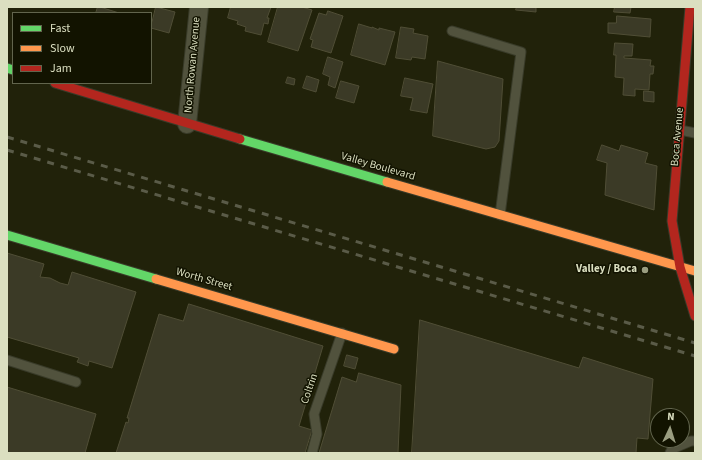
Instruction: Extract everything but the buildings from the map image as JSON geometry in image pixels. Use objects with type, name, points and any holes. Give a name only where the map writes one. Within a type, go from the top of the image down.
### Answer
[{"type":"street","name":"North Rowan Avenue","points":[[188,124],[198,7]]},
{"type":"street","name":"Boca Avenue","points":[[690,7],[672,221],[688,269],[695,316]]},
{"type":"street","name":"Valley Boulevard","points":[[58,84],[188,124],[688,269]]},
{"type":"street","name":"Worth Street","points":[[7,236],[394,349]]},
{"type":"street","points":[[688,269],[695,279]]},
{"type":"lane","points":[[452,31],[521,52],[500,215]]},
{"type":"lane","points":[[679,129],[695,133]]},
{"type":"lane","name":"Coltrin","points":[[312,453],[317,434],[314,414],[342,333]]},
{"type":"lane","points":[[7,360],[76,382]]},
{"type":"lane","points":[[670,453],[672,449],[690,440],[695,441]]},
{"type":"railway","points":[[7,137],[695,343]]},
{"type":"railway","points":[[7,150],[695,356]]},
{"type":"traffic: fast","points":[[7,68],[12,70]]},
{"type":"traffic: fast","points":[[240,139],[387,182]]},
{"type":"traffic: fast","points":[[7,235],[156,279]]},
{"type":"traffic: slow","points":[[387,182],[695,271]]},
{"type":"traffic: slow","points":[[156,279],[394,349]]},
{"type":"traffic: jam","points":[[690,7],[672,221],[680,267],[695,316]]},
{"type":"traffic: jam","points":[[58,84],[240,139]]},
{"type":"place","name":"Valley / Boca","points":[[645,270]]}]
